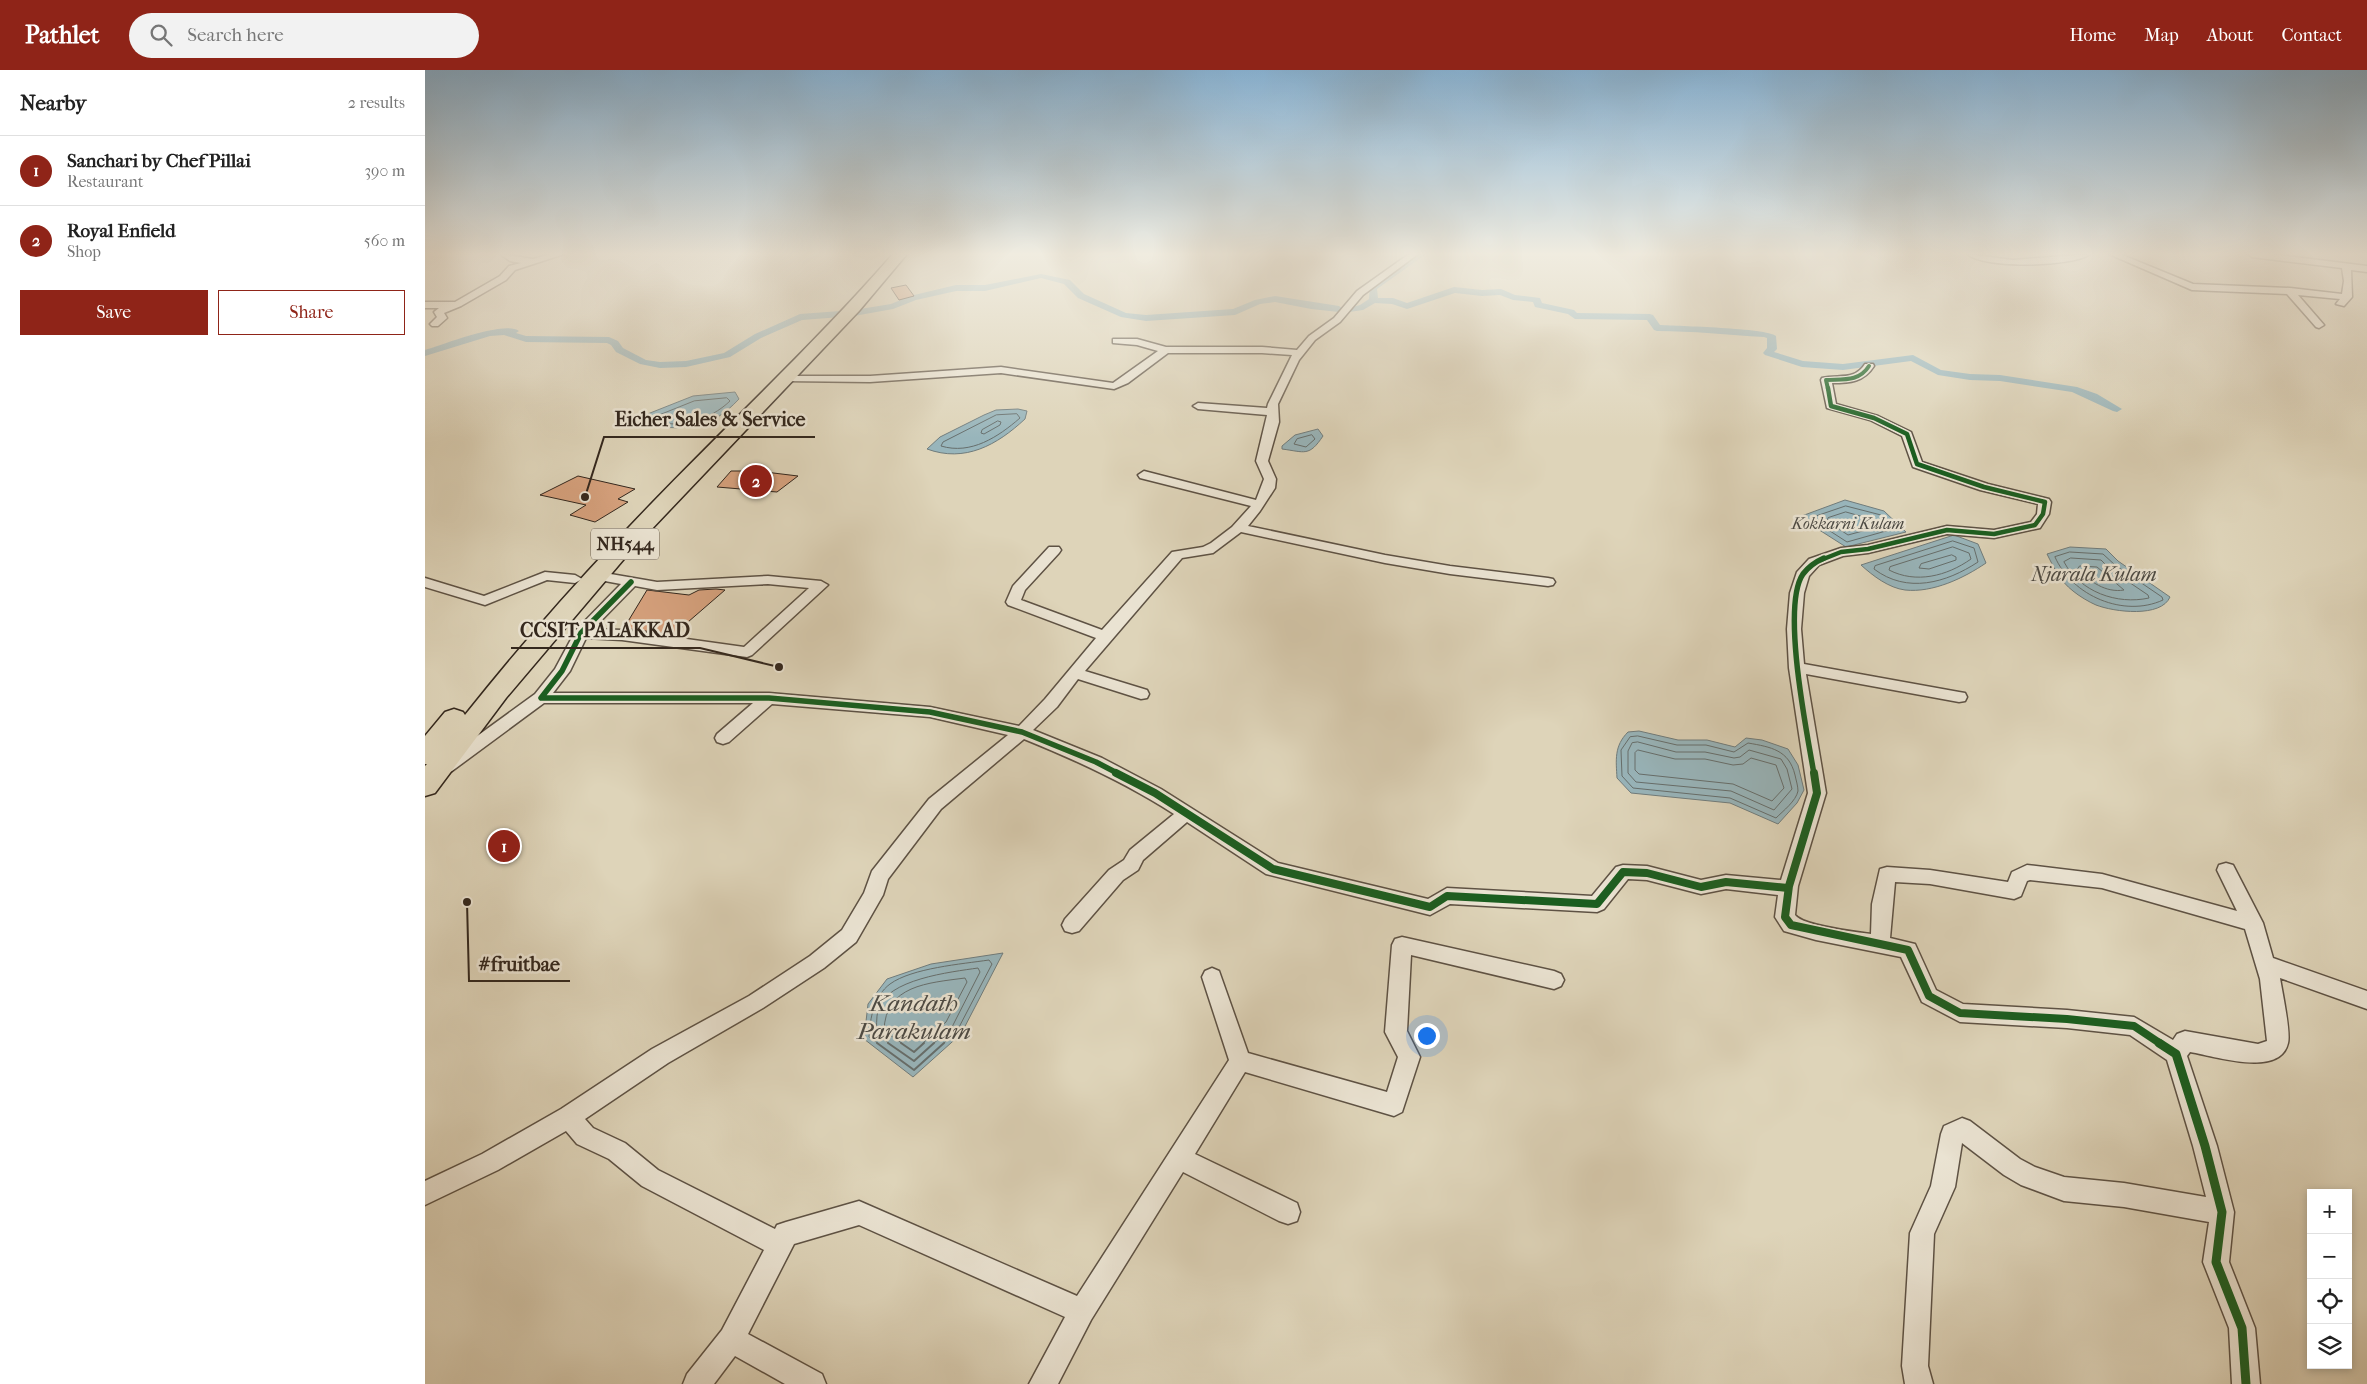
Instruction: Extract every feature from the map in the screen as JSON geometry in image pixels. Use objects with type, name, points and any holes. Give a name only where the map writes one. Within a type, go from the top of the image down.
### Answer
[{"type":"highway","name":"NH544","points":[[428,782],[497,692],[599,576],[621,548],[785,378],[840,315]]},
{"type":"highway","name":"NH544","points":[[425,755],[517,643],[575,579],[840,315]]},
{"type":"street","points":[[435,324],[442,318],[441,315]]},
{"type":"street","points":[[425,1194],[490,1162],[569,1117],[660,1056],[771,992],[817,962],[849,936],[873,896],[879,876],[935,804],[1022,732],[1051,703],[1105,636],[1177,555],[1191,551],[1207,550],[1222,542],[1239,528],[1269,487],[1270,476],[1262,461],[1269,439],[1276,398],[1294,360],[1313,338],[1341,315]]},
{"type":"street","points":[[2311,315],[2319,325]]},
{"type":"street","points":[[1117,340],[1137,342],[1166,350],[1262,350],[1300,353]]},
{"type":"street","points":[[785,378],[876,379],[909,375],[1001,370],[1113,386],[1124,382],[1166,350]]},
{"type":"street","points":[[1869,366],[1865,375],[1858,378],[1826,380],[1831,406],[1874,418],[1907,434],[1917,464],[1984,487],[2045,502],[2043,514],[2035,525],[2016,531],[1993,534],[1947,530],[1868,549],[1841,552],[1814,562],[1802,575],[1797,593],[1794,629],[1797,668],[1817,793],[1788,888],[1785,917],[1791,925],[1908,950],[1929,996],[1960,1013],[2067,1019],[2134,1026],[2176,1054],[2205,1146],[2223,1212],[2216,1262],[2242,1328],[2246,1384]]},
{"type":"street","points":[[1198,406],[1273,412]]},
{"type":"street","points":[[1144,475],[1257,504]]},
{"type":"street","points":[[1239,528],[1385,559],[1450,570],[1548,582]]},
{"type":"street","points":[[1054,550],[1018,589],[1013,602],[1105,636]]},
{"type":"street","points":[[425,582],[485,601],[545,576],[575,579]]},
{"type":"street","points":[[581,633],[622,635],[718,648],[765,635],[821,585],[768,580],[727,580],[657,586],[599,576]]},
{"type":"street","points":[[428,782],[541,698],[562,671],[581,633],[631,582]]},
{"type":"street","points":[[1797,668],[1959,697]]},
{"type":"street","points":[[1075,673],[1141,694]]},
{"type":"street","points":[[541,698],[769,698],[930,712],[1022,732],[1096,762],[1155,793],[1273,869],[1430,907],[1447,896],[1597,904],[1623,872],[1647,873],[1701,887],[1725,882],[1788,888]]},
{"type":"street","points":[[723,738],[769,698]]},
{"type":"street","points":[[1072,925],[1116,876],[1131,865],[1136,855],[1186,814]]},
{"type":"street","points":[[2176,1054],[2185,1041],[2258,1054],[2276,1048],[2278,1041],[2270,979],[2253,923],[2226,870]]},
{"type":"street","points":[[1880,945],[1882,904],[1887,874],[1930,877],[2014,891],[2019,877],[2027,872],[2103,880],[2253,923]]},
{"type":"street","points":[[1240,1061],[1394,1105],[1409,1057],[1397,1032],[1403,945],[1554,980]]},
{"type":"street","points":[[2265,964],[2367,1000]]},
{"type":"street","points":[[1212,977],[1240,1061]]},
{"type":"street","points":[[1043,1384],[1082,1311],[1240,1061]]},
{"type":"street","points":[[569,1117],[585,1136],[617,1151],[650,1178],[780,1245]]},
{"type":"street","points":[[1919,1384],[1915,1366],[1922,1233],[1943,1186],[1952,1134],[1962,1129],[2012,1167],[2029,1177],[2064,1189],[2124,1195],[2223,1212]]},
{"type":"street","points":[[1179,1158],[1288,1212]]},
{"type":"street","points":[[697,1384],[731,1338],[786,1234],[859,1213],[1082,1311]]},
{"type":"street","points":[[731,1338],[812,1384]]},
{"type":"water","points":[[735,392],[739,399],[729,409],[708,422],[675,428],[648,426],[645,415],[693,396]]},
{"type":"water","points":[[1018,409],[1027,411],[1025,419],[992,444],[967,453],[954,454],[927,449],[940,437],[984,415],[996,410]]},
{"type":"water","points":[[1318,429],[1323,436],[1310,450],[1301,452],[1282,449],[1282,446],[1295,435]]},
{"type":"water","name":"Kokkarni Kulam","points":[[1845,500],[1884,511],[1906,532],[1846,547],[1799,517]]},
{"type":"water","points":[[1954,535],[1978,544],[1986,563],[1958,579],[1937,587],[1916,590],[1899,589],[1881,581],[1861,565]]},
{"type":"water","name":"Njarala Kulam","points":[[2070,547],[2106,549],[2118,561],[2170,597],[2165,604],[2157,608],[2136,612],[2114,610],[2093,604],[2078,595],[2064,583],[2047,554]]},
{"type":"water","points":[[1639,731],[1678,740],[1707,740],[1735,747],[1746,738],[1762,740],[1788,749],[1798,765],[1804,790],[1797,803],[1778,824],[1730,803],[1631,793],[1617,778],[1617,754],[1623,737],[1628,732]]},
{"type":"water","name":"Kandath Parakulam","points":[[1003,953],[961,1034],[913,1077],[864,1039],[868,1004],[887,979],[931,964]]},
{"type":"building","points":[[731,471],[757,471],[798,476],[777,492],[717,487]]},
{"type":"building","points":[[578,476],[635,489],[618,499],[628,502],[595,522],[570,515],[586,505],[540,495]]},
{"type":"building","points":[[647,590],[689,595],[699,590],[725,590],[673,635],[624,628]]},
{"type":"waterway","points":[[425,353],[489,333],[514,331],[508,334],[526,339],[609,340],[615,343],[619,350],[643,362],[660,365],[686,364],[727,355],[758,336],[800,317],[823,315]]},
{"type":"waterway","points":[[1126,315],[1146,318],[1186,315]]},
{"type":"waterway","points":[[1574,315],[1650,317],[1657,328],[1706,329],[1717,332],[1765,334],[1771,336],[1772,349],[1768,353],[1802,364],[1843,367],[1913,358],[1938,372],[1970,377],[2000,378],[2074,389],[2093,396],[2117,409]]},
{"type":"cycle path","points":[[1869,366],[1866,371],[1856,378],[1826,380],[1831,406],[1874,418],[1907,434],[1917,464],[1984,487],[2045,502],[2043,514],[2035,525],[1994,534],[1947,530],[1868,549],[1841,552],[1814,562],[1802,575],[1797,593],[1794,629],[1797,668],[1817,793],[1789,886],[1785,917],[1791,925],[1816,932],[1908,950],[1929,996],[1960,1013],[2067,1019],[2134,1026],[2176,1054],[2205,1146],[2222,1212],[2216,1262],[2242,1328],[2246,1384]]},
{"type":"cycle path","points":[[631,582],[581,633],[562,671],[541,698],[769,698],[930,712],[1022,732],[1096,762],[1155,793],[1273,869],[1430,907],[1447,896],[1597,904],[1623,872],[1647,873],[1701,887],[1726,882],[1788,888]]},
{"type":"place","name":"Royal Enfield","points":[[756,481]]},
{"type":"place","name":"Eicher Sales & Service","points":[[585,497]]},
{"type":"place","name":"CCSIT PALAKKAD","points":[[779,667]]},
{"type":"place","name":"Sanchari by Chef Pillai","points":[[504,846]]},
{"type":"place","name":"#fruitbae","points":[[467,902]]}]
